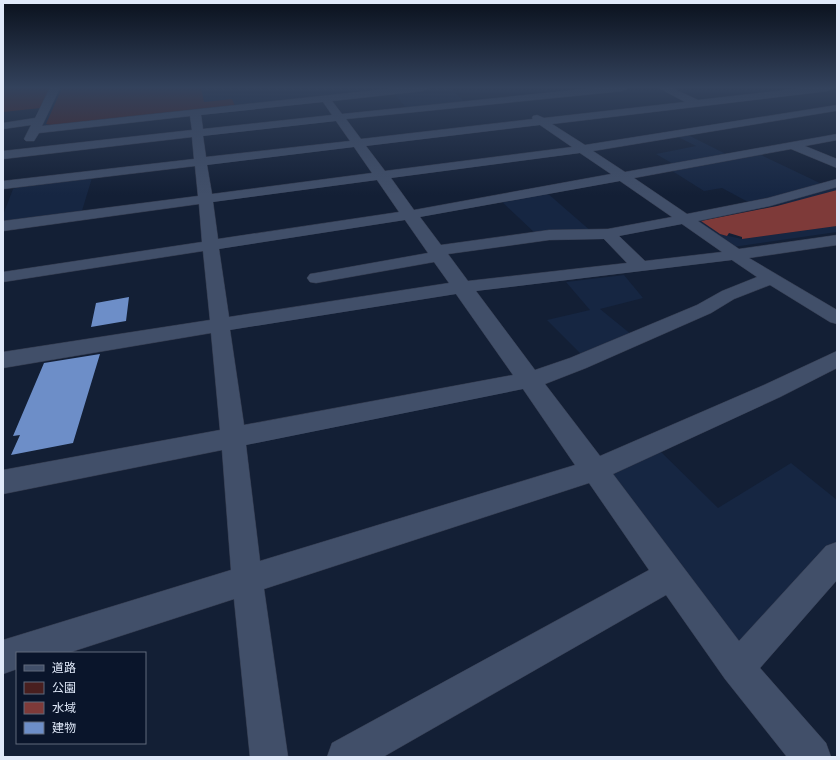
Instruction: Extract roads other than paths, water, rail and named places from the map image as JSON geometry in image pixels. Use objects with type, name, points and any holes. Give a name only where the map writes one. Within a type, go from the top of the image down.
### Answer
[{"type":"street","points":[[3,126],[118,123]]},
{"type":"street","points":[[3,155],[23,153],[188,123]]},
{"type":"street","points":[[196,123],[233,437],[247,580],[269,757]]},
{"type":"street","points":[[343,123],[735,664],[812,757]]},
{"type":"street","points":[[4,188],[201,161],[529,123]]},
{"type":"street","points":[[544,123],[623,176],[736,255],[837,318]]},
{"type":"street","points":[[3,226],[583,149],[739,123]]},
{"type":"street","points":[[743,123],[837,164]]},
{"type":"street","points":[[4,188],[37,125]]},
{"type":"street","points":[[3,277],[409,215],[837,137]]},
{"type":"street","points":[[316,278],[437,253],[549,235],[608,234],[776,201],[837,183]]},
{"type":"street","points":[[608,234],[640,266]]},
{"type":"street","points":[[3,360],[462,288],[736,255],[837,240]]},
{"type":"street","points":[[3,482],[529,380],[578,363],[704,309],[728,295],[771,278]]},
{"type":"street","points":[[19,652],[595,470],[772,391],[837,359]]},
{"type":"street","points":[[735,664],[745,658],[837,557]]},
{"type":"street","points":[[346,757],[671,575]]},
{"type":"street","points":[[3,657],[16,653]]},
{"type":"water","points":[[837,190],[837,226],[742,239],[742,237],[729,233],[727,236],[720,234],[701,221],[777,206]]}]
